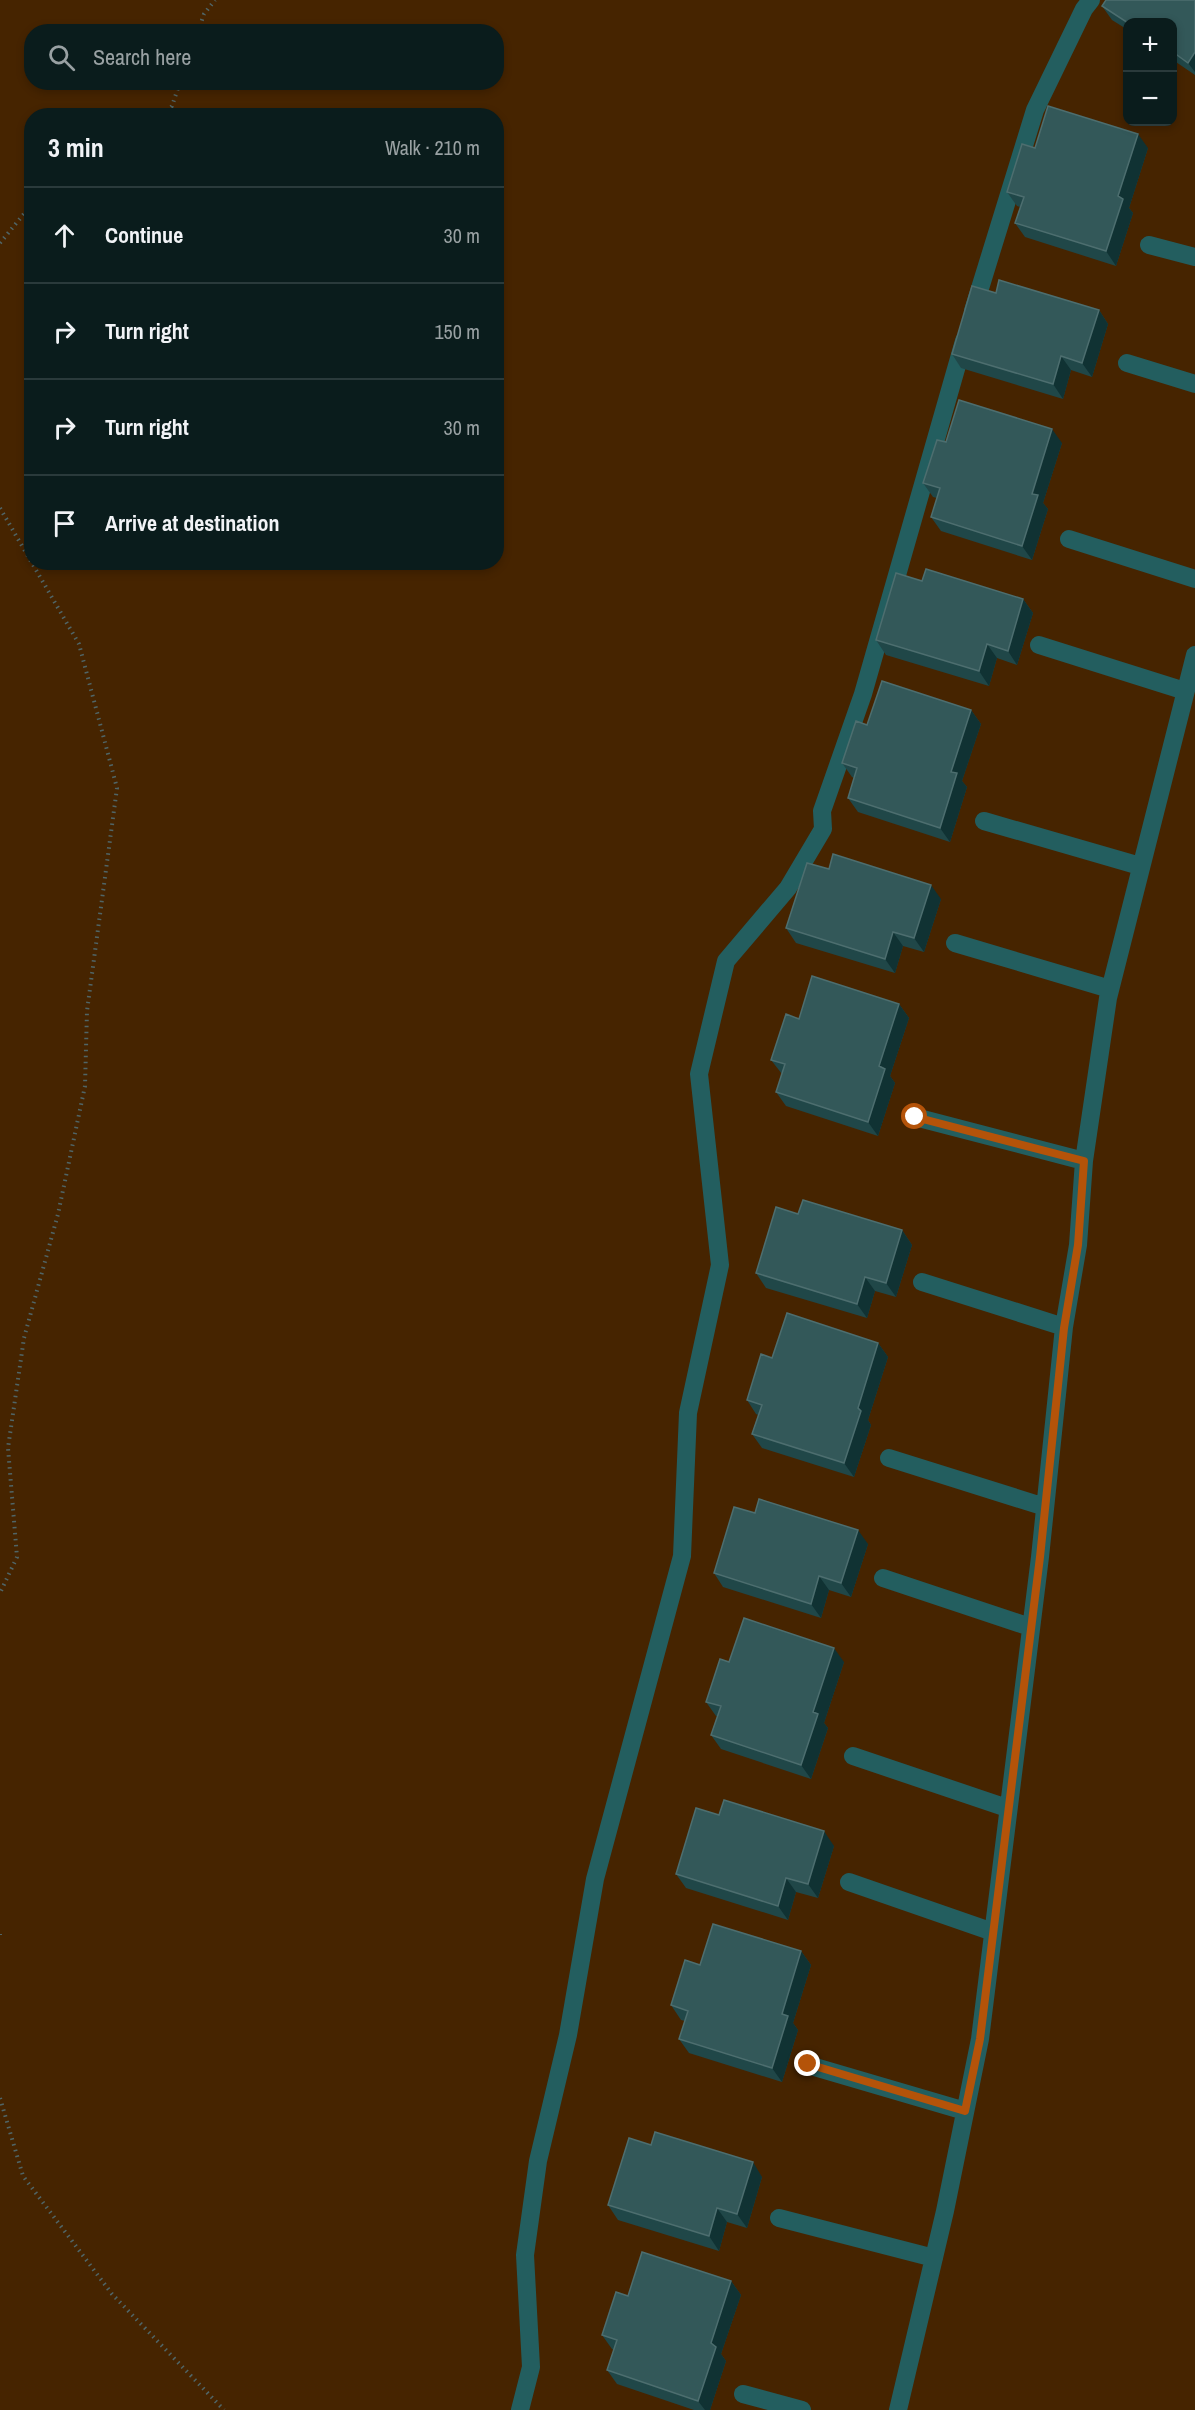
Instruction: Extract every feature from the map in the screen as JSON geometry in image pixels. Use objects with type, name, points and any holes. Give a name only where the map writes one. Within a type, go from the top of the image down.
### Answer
[{"type":"street","points":[[520,2410],[531,2367],[525,2255],[538,2161],[568,2035],[595,1879],[682,1556],[688,1413],[720,1265],[699,1074],[712,1017],[726,961],[788,888],[823,829],[822,811],[863,694],[947,395],[1035,110],[1084,9],[1091,0]]},
{"type":"street","points":[[1149,245],[1195,257]]},
{"type":"street","points":[[1126,363],[1195,384]]},
{"type":"street","points":[[1069,539],[1195,579]]},
{"type":"street","points":[[1039,645],[1185,691]]},
{"type":"street","points":[[898,2410],[934,2258],[980,2039],[1045,1507],[1064,1328],[1078,1245],[1084,1161],[1110,989],[1195,655]]},
{"type":"street","points":[[984,820],[1140,866]]},
{"type":"street","points":[[955,943],[1110,989]]},
{"type":"street","points":[[915,1117],[1084,1161]]},
{"type":"street","points":[[922,1282],[1064,1328]]},
{"type":"street","points":[[889,1458],[1045,1507]]},
{"type":"street","points":[[883,1578],[1030,1627]]},
{"type":"street","points":[[853,1756],[1007,1808]]},
{"type":"street","points":[[849,1882],[993,1932]]},
{"type":"street","points":[[808,2064],[965,2111]]},
{"type":"street","points":[[779,2218],[934,2258]]},
{"type":"street","points":[[743,2394],[802,2410]]},
{"type":"path","points":[[201,24],[204,14],[214,0]]},
{"type":"path","points":[[170,108],[177,90]]},
{"type":"path","points":[[0,243],[24,214]]},
{"type":"path","points":[[0,508],[24,549]]},
{"type":"path","points":[[0,1593],[17,1557],[8,1448],[24,1338],[58,1214],[85,1086],[87,1011],[117,788],[79,644],[36,570]]},
{"type":"path","points":[[0,2098],[23,2176],[112,2294],[224,2410]]},
{"type":"shaded area","points":[[0,0],[1195,0],[1195,2410],[0,2410]]},
{"type":"building","points":[[1106,0],[1195,0],[1195,52],[1188,63],[1177,55],[1177,18],[1123,20],[1102,6]]},
{"type":"building","points":[[1048,106],[1138,134],[1118,196],[1123,199],[1106,251],[1015,223],[1024,197],[1007,192],[1022,144],[1035,148]]},
{"type":"building","points":[[999,280],[1099,310],[1082,363],[1061,356],[1053,384],[952,354],[972,286],[996,293]]},
{"type":"building","points":[[959,400],[1052,429],[1032,494],[1038,495],[1022,546],[931,517],[940,488],[923,483],[937,440],[946,442]]},
{"type":"building","points":[[926,569],[1023,599],[1008,651],[987,644],[979,671],[876,640],[896,573],[922,581]]},
{"type":"building","points":[[882,681],[971,710],[951,772],[957,773],[940,828],[848,798],[857,768],[842,763],[856,721],[867,725]]},
{"type":"building","points":[[833,854],[931,885],[914,938],[893,932],[885,959],[786,928],[807,863],[829,869]]},
{"type":"building","points":[[812,976],[899,1004],[879,1066],[885,1069],[868,1122],[776,1092],[785,1064],[771,1060],[786,1014],[799,1019]]},
{"type":"building","points":[[803,1200],[902,1230],[886,1283],[865,1277],[857,1304],[756,1273],[776,1207],[798,1214]]},
{"type":"building","points":[[787,1313],[878,1343],[858,1408],[861,1411],[844,1463],[752,1434],[762,1405],[747,1400],[761,1354],[772,1358]]},
{"type":"building","points":[[759,1499],[858,1530],[841,1583],[819,1576],[811,1604],[714,1573],[734,1507],[755,1513]]},
{"type":"building","points":[[744,1618],[834,1648],[813,1712],[818,1714],[801,1765],[711,1735],[721,1706],[706,1702],[720,1659],[729,1662]]},
{"type":"building","points":[[724,1800],[824,1831],[808,1884],[786,1878],[778,1906],[676,1874],[696,1808],[719,1815]]},
{"type":"building","points":[[713,1924],[801,1951],[782,2014],[788,2016],[772,2068],[679,2039],[688,2011],[671,2005],[685,1960],[700,1965]]},
{"type":"building","points":[[655,2132],[753,2162],[737,2214],[717,2208],[709,2236],[608,2205],[629,2138],[651,2145]]},
{"type":"building","points":[[642,2252],[731,2281],[711,2343],[716,2347],[698,2401],[607,2370],[617,2340],[602,2335],[616,2292],[628,2296]]},
{"type":"route","points":[[808,2064],[965,2111],[980,2039],[1005,1821],[1040,1557],[1064,1328],[1078,1245],[1084,1161],[915,1117]]}]
